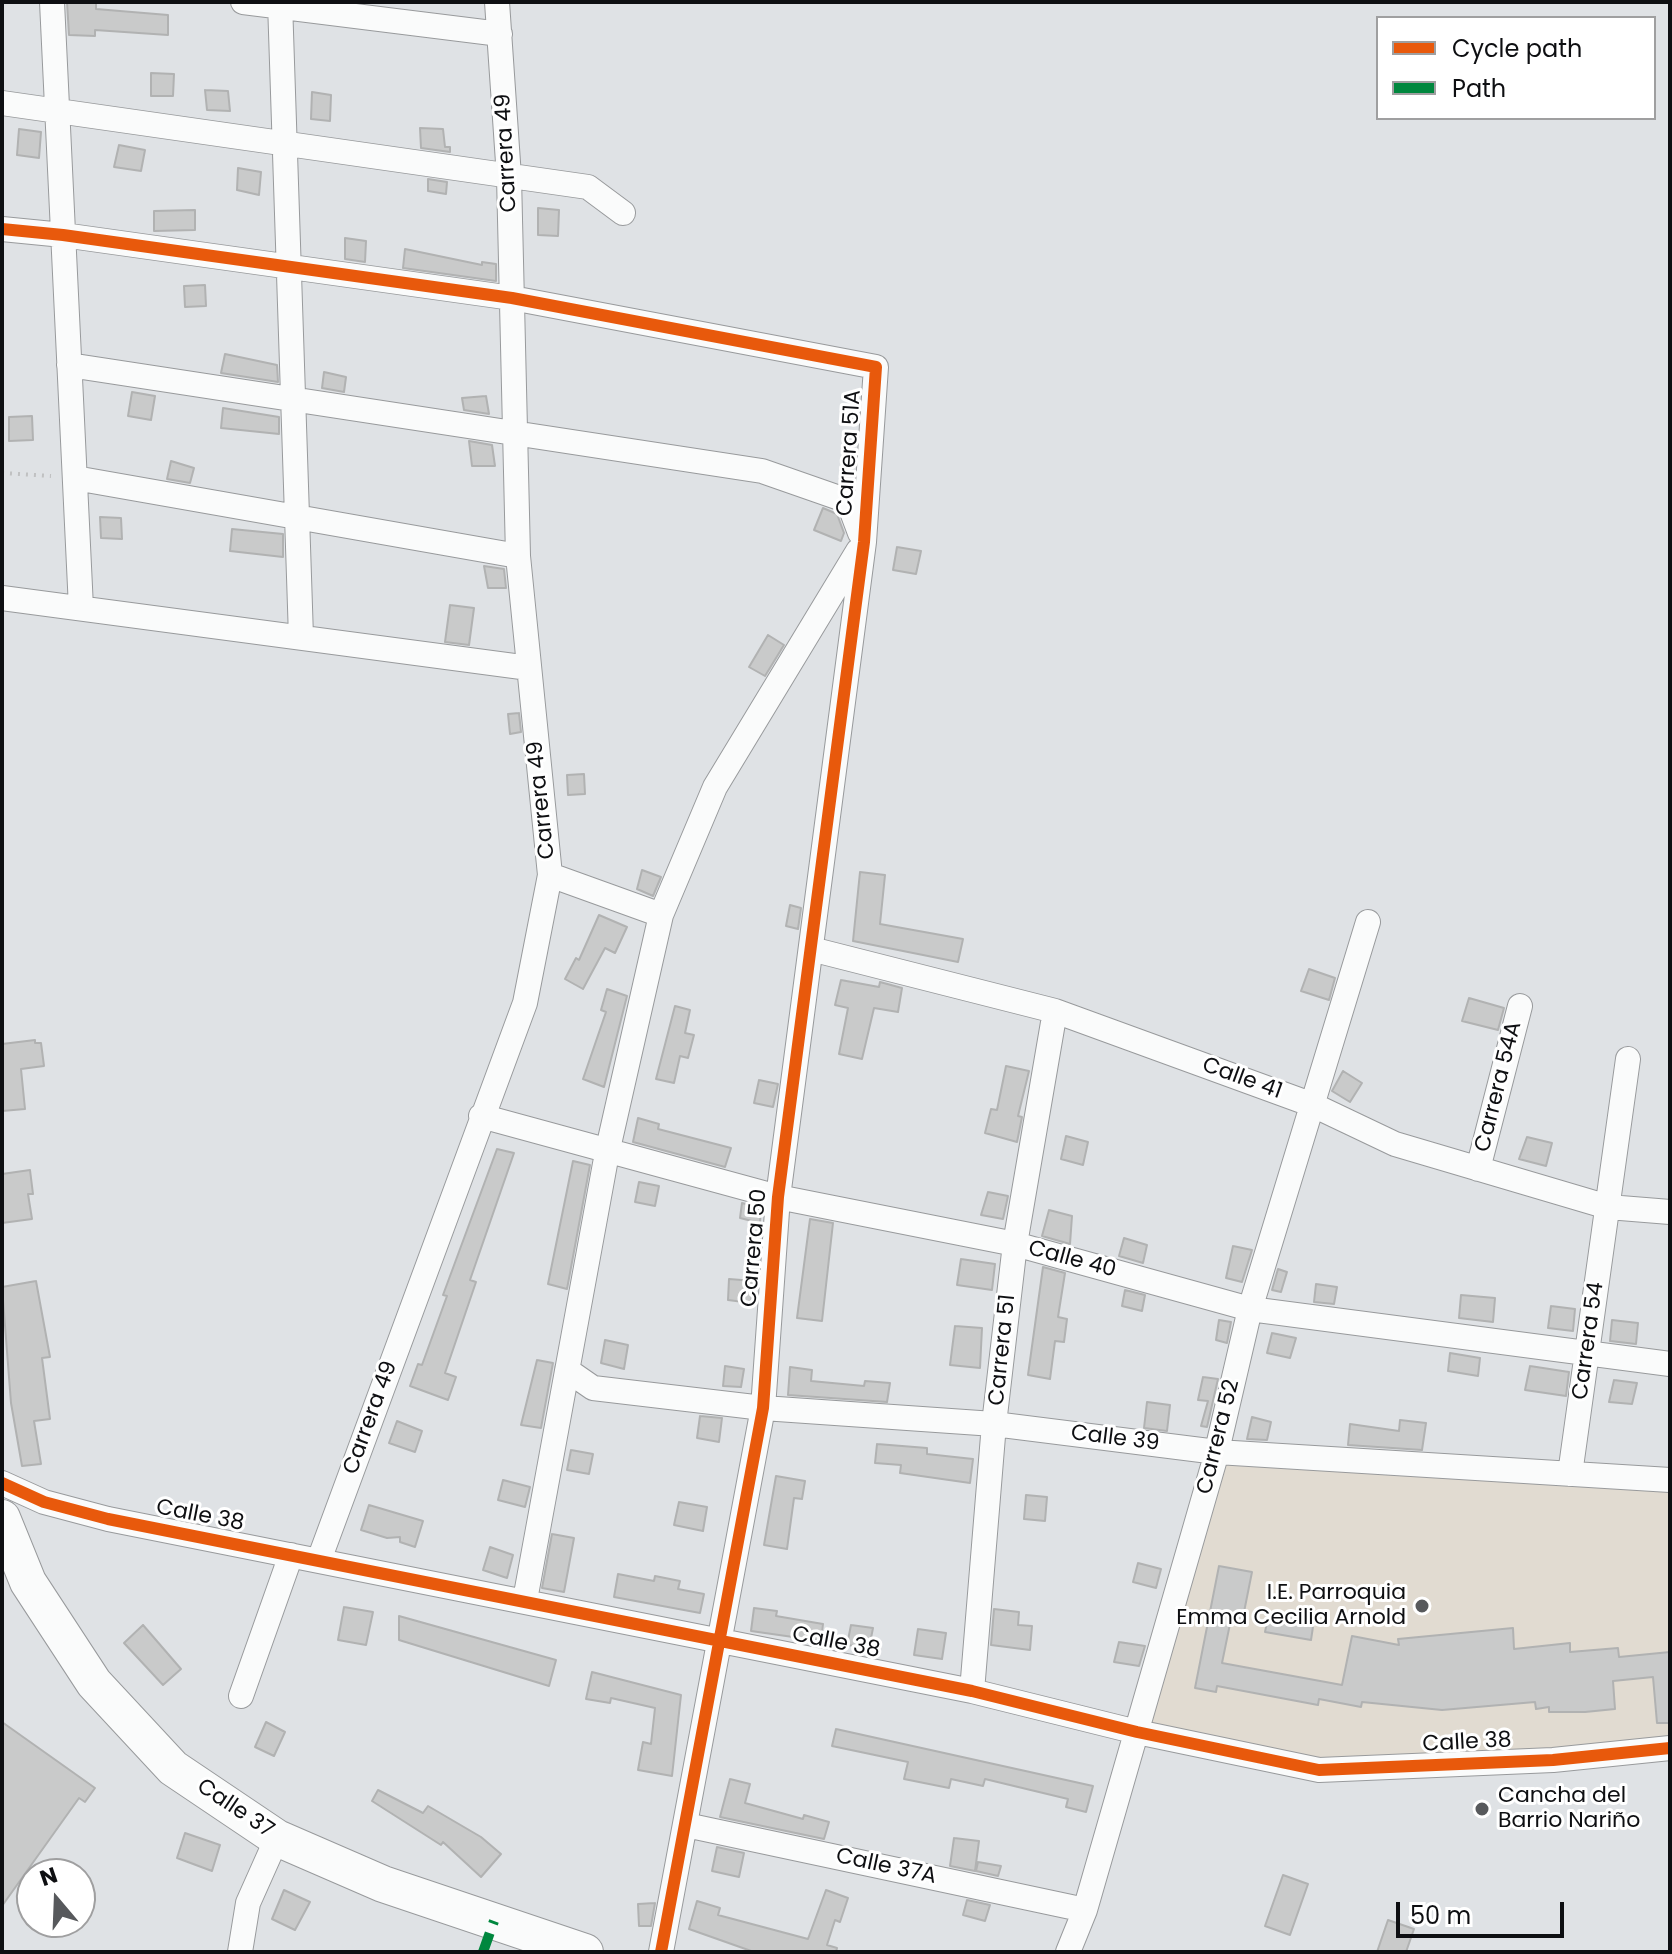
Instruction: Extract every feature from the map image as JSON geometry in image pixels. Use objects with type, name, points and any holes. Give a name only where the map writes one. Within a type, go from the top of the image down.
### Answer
[{"type":"main road","name":"Calle 37","points":[[2,1518],[15,1577],[94,1683],[173,1768],[277,1838],[383,1884],[585,1952]]},
{"type":"street","points":[[52,2],[81,608]]},
{"type":"street","points":[[243,2],[280,4],[500,34]]},
{"type":"street","name":"Carrera 49","points":[[319,1560],[525,1003],[550,875],[518,556],[509,177],[497,2]]},
{"type":"street","points":[[280,4],[282,144],[290,267],[301,637]]},
{"type":"street","points":[[2,103],[588,187],[623,213]]},
{"type":"street","points":[[2,229],[512,298]]},
{"type":"street","name":"Carrera 51A","points":[[512,298],[876,367],[864,542]]},
{"type":"street","points":[[69,365],[514,430],[762,471],[848,501],[864,542],[715,787],[661,915],[607,1153],[525,1600]]},
{"type":"street","points":[[75,478],[518,556]]},
{"type":"street","name":"Carrera 50","points":[[661,1952],[763,1408],[778,1197],[864,542]]},
{"type":"street","points":[[2,598],[529,668]]},
{"type":"street","points":[[550,875],[661,915]]},
{"type":"street","name":"Carrera 52","points":[[1068,1952],[1085,1910],[1217,1452],[1250,1309],[1368,922]]},
{"type":"street","name":"Calle 41","points":[[811,949],[1055,1011],[1313,1105],[1395,1144],[1608,1207],[1670,1212]]},
{"type":"street","name":"Carrera 54A","points":[[1478,1169],[1520,1006]]},
{"type":"street","name":"Carrera 51","points":[[972,1691],[994,1424],[1015,1244],[1055,1011]]},
{"type":"street","name":"Carrera 54","points":[[1570,1474],[1628,1059]]},
{"type":"street","name":"Calle 40","points":[[481,1116],[607,1153],[778,1197],[1015,1244],[1250,1309],[1670,1364]]},
{"type":"street","name":"Calle 39","points":[[567,1370],[593,1388],[763,1408],[994,1424],[1217,1452],[1670,1480]]},
{"type":"street","name":"Calle 38","points":[[2,1483],[44,1502],[108,1519],[972,1691],[1137,1732],[1319,1770],[1553,1760],[1670,1748]]},
{"type":"street","points":[[241,1696],[291,1555]]},
{"type":"street","name":"Calle 37A","points":[[686,1825],[1085,1910]]},
{"type":"street","points":[[240,1952],[248,1903],[277,1838]]},
{"type":"path","points":[[2,473],[75,478]]},
{"type":"shaded area","name":"I.E. Parroquia Emma Cecilia Arnold","points":[[1215,1459],[1670,1487],[1670,1738],[1312,1768],[1139,1725]]},
{"type":"building","points":[[67,2],[96,2],[96,9],[168,15],[168,35],[95,30],[95,36],[69,35]]},
{"type":"building","points":[[151,73],[174,74],[173,96],[151,96]]},
{"type":"building","points":[[205,90],[228,91],[230,111],[207,110]]},
{"type":"building","points":[[312,92],[331,95],[330,121],[311,119]]},
{"type":"building","points":[[420,128],[443,129],[445,147],[450,147],[450,152],[421,148]]},
{"type":"building","points":[[19,129],[41,132],[39,158],[17,155]]},
{"type":"building","points":[[119,145],[145,150],[141,171],[114,167]]},
{"type":"building","points":[[238,168],[261,172],[259,195],[237,190]]},
{"type":"building","points":[[428,179],[447,182],[446,194],[428,191]]},
{"type":"building","points":[[538,208],[559,210],[558,236],[538,235]]},
{"type":"building","points":[[195,210],[195,230],[154,231],[154,211]]},
{"type":"building","points":[[345,238],[366,241],[365,262],[345,259]]},
{"type":"building","points":[[405,249],[482,265],[482,262],[496,264],[496,281],[403,268]]},
{"type":"building","points":[[205,285],[206,306],[185,307],[184,286]]},
{"type":"building","points":[[225,354],[277,365],[278,382],[221,373]]},
{"type":"building","points":[[324,372],[346,377],[344,392],[322,388]]},
{"type":"building","points":[[132,392],[155,396],[151,420],[128,416]]},
{"type":"building","points":[[486,396],[489,414],[464,410],[462,398]]},
{"type":"building","points":[[223,408],[279,417],[279,434],[221,428]]},
{"type":"building","points":[[32,416],[33,440],[9,441],[9,417]]},
{"type":"building","points":[[469,441],[492,445],[495,466],[472,466]]},
{"type":"building","points":[[171,461],[194,468],[190,483],[167,479]]},
{"type":"building","points":[[823,508],[837,514],[844,533],[841,541],[814,530]]},
{"type":"building","points":[[100,517],[121,518],[122,539],[101,538]]},
{"type":"building","points":[[232,529],[283,534],[283,557],[230,551]]},
{"type":"building","points":[[897,547],[921,551],[916,574],[893,570]]},
{"type":"building","points":[[484,566],[504,569],[506,588],[488,588]]},
{"type":"building","points":[[450,605],[474,608],[469,645],[445,642]]},
{"type":"building","points":[[768,635],[784,645],[765,676],[749,667]]},
{"type":"building","points":[[519,713],[521,732],[510,734],[508,714]]},
{"type":"building","points":[[584,774],[585,794],[568,795],[567,775]]},
{"type":"building","points":[[642,870],[661,877],[653,896],[637,889]]},
{"type":"building","points":[[860,872],[885,875],[880,924],[963,939],[958,962],[853,941]]},
{"type":"building","points":[[790,905],[801,908],[798,929],[786,926]]},
{"type":"building","points":[[599,915],[627,927],[615,953],[605,948],[583,989],[565,979],[576,958],[579,960]]},
{"type":"building","points":[[1309,969],[1335,978],[1329,1000],[1301,991]]},
{"type":"building","points":[[841,980],[879,987],[880,982],[902,988],[898,1012],[874,1008],[862,1059],[839,1054],[848,1008],[835,1005]]},
{"type":"building","points":[[607,989],[627,996],[604,1087],[583,1079],[606,1012],[601,1010]]},
{"type":"building","points":[[1469,998],[1504,1008],[1498,1030],[1462,1021]]},
{"type":"building","points":[[675,1006],[690,1010],[685,1033],[694,1035],[688,1058],[680,1056],[674,1083],[656,1079]]},
{"type":"building","points":[[35,1040],[35,1043],[41,1043],[44,1066],[21,1069],[25,1109],[2,1111],[2,1044]]},
{"type":"building","points":[[1006,1066],[1029,1071],[1018,1116],[1022,1117],[1017,1142],[985,1133],[991,1109],[997,1110]]},
{"type":"building","points":[[1343,1071],[1362,1083],[1350,1102],[1332,1091]]},
{"type":"building","points":[[759,1080],[778,1084],[773,1107],[754,1103]]},
{"type":"building","points":[[638,1118],[659,1124],[658,1129],[731,1148],[725,1167],[633,1142]]},
{"type":"building","points":[[1066,1136],[1088,1142],[1083,1165],[1061,1159]]},
{"type":"building","points":[[1527,1137],[1552,1143],[1546,1166],[1519,1159]]},
{"type":"building","points":[[497,1149],[514,1153],[470,1280],[476,1282],[445,1373],[456,1377],[448,1400],[410,1386],[418,1364],[422,1365],[447,1296],[443,1295]]},
{"type":"building","points":[[573,1161],[590,1165],[567,1289],[548,1284]]},
{"type":"building","points":[[30,1170],[33,1194],[28,1194],[32,1219],[2,1223],[2,1174]]},
{"type":"building","points":[[639,1182],[659,1186],[655,1206],[635,1202]]},
{"type":"building","points":[[988,1192],[1008,1196],[1003,1219],[981,1215]]},
{"type":"building","points":[[742,1203],[761,1208],[760,1223],[740,1218]]},
{"type":"building","points":[[1049,1210],[1072,1216],[1070,1244],[1042,1236]]},
{"type":"building","points":[[810,1219],[833,1223],[822,1321],[797,1318]]},
{"type":"building","points":[[1124,1238],[1147,1245],[1143,1263],[1119,1256]]},
{"type":"building","points":[[1233,1246],[1252,1250],[1242,1282],[1226,1278]]},
{"type":"building","points":[[961,1259],[995,1264],[992,1290],[957,1285]]},
{"type":"building","points":[[1043,1267],[1065,1273],[1058,1317],[1067,1319],[1064,1342],[1055,1341],[1050,1379],[1028,1375]]},
{"type":"building","points":[[1278,1269],[1287,1272],[1281,1292],[1272,1290]]},
{"type":"building","points":[[729,1279],[754,1281],[751,1303],[728,1300]]},
{"type":"building","points":[[36,1281],[50,1357],[42,1358],[50,1419],[34,1421],[41,1464],[22,1466],[11,1403],[2,1287]]},
{"type":"building","points":[[1316,1284],[1337,1287],[1334,1304],[1314,1302]]},
{"type":"building","points":[[1125,1290],[1145,1295],[1142,1311],[1122,1306]]},
{"type":"building","points":[[1461,1295],[1495,1298],[1493,1322],[1459,1318]]},
{"type":"building","points":[[1551,1306],[1575,1309],[1573,1331],[1548,1328]]},
{"type":"building","points":[[1219,1320],[1231,1322],[1227,1343],[1216,1340]]},
{"type":"building","points":[[1612,1320],[1638,1323],[1636,1344],[1610,1341]]},
{"type":"building","points":[[955,1326],[982,1328],[980,1368],[950,1365]]},
{"type":"building","points":[[1272,1333],[1296,1338],[1290,1358],[1267,1353]]},
{"type":"building","points":[[605,1340],[628,1345],[624,1369],[601,1363]]},
{"type":"building","points":[[1450,1353],[1480,1358],[1478,1376],[1448,1371]]},
{"type":"building","points":[[537,1360],[553,1363],[541,1428],[521,1425]]},
{"type":"building","points":[[725,1366],[744,1369],[741,1387],[723,1386]]},
{"type":"building","points":[[1530,1366],[1569,1372],[1566,1396],[1525,1390]]},
{"type":"building","points":[[790,1367],[812,1370],[811,1381],[864,1386],[865,1381],[890,1383],[887,1402],[788,1395]]},
{"type":"building","points":[[1203,1377],[1218,1379],[1207,1427],[1201,1426],[1208,1401],[1198,1400]]},
{"type":"building","points":[[1614,1380],[1637,1383],[1632,1404],[1609,1402]]},
{"type":"building","points":[[1147,1402],[1170,1405],[1167,1431],[1144,1428]]},
{"type":"building","points":[[700,1416],[722,1418],[719,1442],[697,1438]]},
{"type":"building","points":[[1252,1417],[1271,1422],[1267,1440],[1247,1439]]},
{"type":"building","points":[[1400,1420],[1426,1423],[1422,1450],[1348,1445],[1350,1424],[1399,1431]]},
{"type":"building","points":[[397,1421],[422,1431],[415,1452],[389,1443]]},
{"type":"building","points":[[877,1444],[927,1448],[927,1454],[973,1459],[970,1483],[900,1473],[901,1465],[875,1463]]},
{"type":"building","points":[[571,1450],[593,1454],[589,1474],[567,1470]]},
{"type":"building","points":[[776,1476],[805,1481],[802,1499],[794,1498],[787,1549],[764,1545]]},
{"type":"building","points":[[503,1480],[530,1487],[525,1507],[498,1500]]},
{"type":"building","points":[[1026,1495],[1047,1497],[1045,1521],[1024,1519]]},
{"type":"building","points":[[679,1502],[707,1507],[703,1531],[674,1525]]},
{"type":"building","points":[[369,1505],[423,1521],[415,1547],[400,1542],[400,1537],[387,1538],[361,1530]]},
{"type":"building","points":[[552,1534],[574,1538],[564,1592],[542,1588]]},
{"type":"building","points":[[490,1547],[513,1555],[507,1578],[483,1570]]},
{"type":"building","points":[[1138,1563],[1161,1569],[1156,1588],[1133,1582]]},
{"type":"building","points":[[1219,1566],[1252,1572],[1242,1622],[1231,1619],[1222,1663],[1342,1685],[1352,1636],[1399,1645],[1398,1639],[1513,1628],[1514,1649],[1570,1643],[1570,1652],[1618,1648],[1619,1657],[1670,1652],[1670,1723],[1657,1723],[1653,1677],[1613,1681],[1615,1709],[1585,1712],[1549,1712],[1549,1707],[1536,1709],[1535,1702],[1442,1710],[1362,1702],[1361,1707],[1319,1699],[1318,1705],[1217,1686],[1216,1692],[1195,1688]]},
{"type":"building","points":[[618,1574],[654,1581],[655,1576],[680,1581],[678,1589],[704,1594],[700,1613],[614,1597]]},
{"type":"building","points":[[344,1607],[373,1612],[366,1645],[338,1640]]},
{"type":"building","points":[[754,1608],[777,1611],[776,1616],[823,1624],[821,1641],[751,1631]]},
{"type":"building","points":[[994,1609],[1019,1612],[1018,1625],[1032,1626],[1030,1650],[991,1645]]},
{"type":"building","points":[[1269,1612],[1314,1620],[1311,1640],[1265,1632]]},
{"type":"building","points":[[399,1616],[556,1660],[549,1686],[399,1640]]},
{"type":"building","points":[[143,1625],[181,1669],[163,1685],[124,1643]]},
{"type":"building","points":[[851,1625],[873,1628],[869,1648],[847,1645]]},
{"type":"building","points":[[918,1629],[946,1633],[942,1659],[914,1655]]},
{"type":"building","points":[[1119,1642],[1145,1646],[1139,1666],[1114,1662]]},
{"type":"building","points":[[592,1672],[681,1695],[672,1776],[638,1770],[643,1742],[651,1744],[655,1708],[611,1698],[610,1703],[586,1699]]},
{"type":"building","points":[[2,1722],[95,1788],[85,1802],[79,1798],[36,1858],[16,1858],[16,1886],[2,1906]]},
{"type":"building","points":[[266,1722],[285,1732],[274,1756],[255,1747]]},
{"type":"building","points":[[836,1729],[1093,1786],[1086,1812],[1066,1807],[1068,1799],[985,1779],[983,1786],[951,1779],[949,1788],[904,1779],[908,1762],[832,1746]]},
{"type":"building","points":[[730,1779],[750,1784],[745,1803],[803,1819],[804,1815],[829,1822],[824,1839],[720,1817]]},
{"type":"building","points":[[378,1790],[423,1813],[428,1806],[481,1837],[501,1854],[481,1877],[443,1842],[441,1845],[372,1801]]},
{"type":"building","points":[[185,1833],[220,1845],[212,1871],[177,1858]]},
{"type":"building","points":[[954,1838],[979,1841],[975,1871],[950,1866]]},
{"type":"building","points":[[717,1847],[744,1853],[739,1877],[712,1871]]},
{"type":"building","points":[[978,1862],[1001,1866],[998,1876],[976,1871]]},
{"type":"building","points":[[1283,1875],[1308,1884],[1290,1935],[1265,1926]]},
{"type":"building","points":[[284,1890],[310,1902],[295,1930],[272,1919]]},
{"type":"building","points":[[826,1890],[848,1898],[840,1922],[835,1920],[827,1945],[837,1948],[836,1952],[754,1952],[689,1929],[697,1901],[720,1908],[718,1915],[808,1939]]},
{"type":"building","points":[[967,1900],[990,1905],[985,1921],[963,1915]]},
{"type":"building","points":[[655,1903],[651,1926],[639,1926],[638,1904]]},
{"type":"building","points":[[1388,1920],[1414,1929],[1406,1952],[1377,1952]]},
{"type":"marked path","points":[[483,1952],[494,1921]]},
{"type":"cycle path","points":[[2,229],[512,298],[876,367],[864,542],[778,1197],[763,1408],[661,1952]]},
{"type":"cycle path","points":[[2,1483],[44,1502],[108,1519],[972,1691],[1137,1732],[1319,1770],[1553,1760],[1670,1748]]},
{"type":"place","name":"I.E. Parroquia Emma Cecilia Arnold","points":[[1422,1606]]},
{"type":"place","name":"Cancha del Barrio Nariño","points":[[1482,1809]]}]
